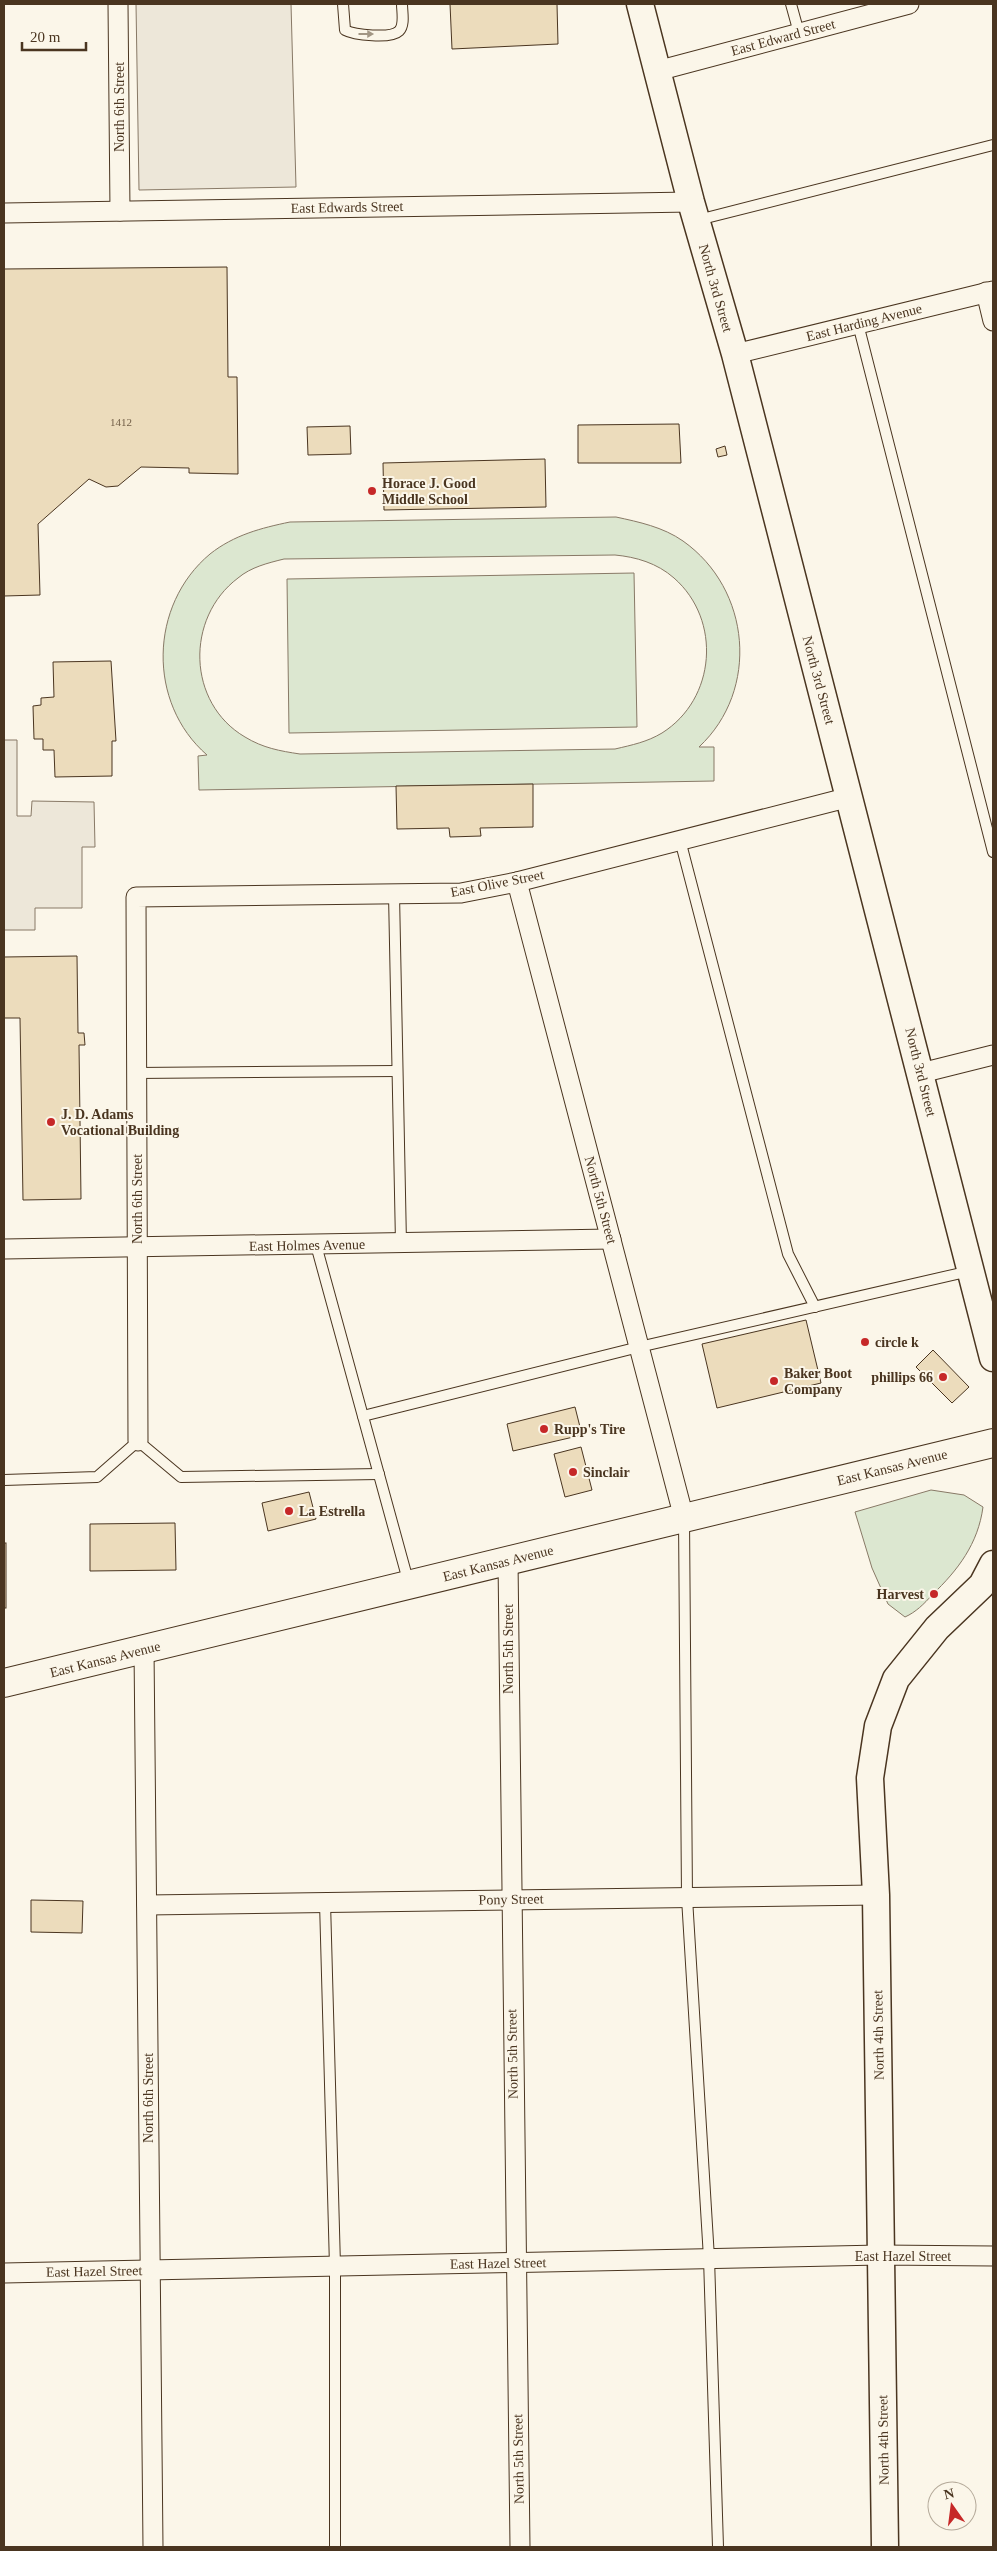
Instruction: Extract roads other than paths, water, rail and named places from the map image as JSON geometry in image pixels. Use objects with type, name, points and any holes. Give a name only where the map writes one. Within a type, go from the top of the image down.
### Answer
[{"type":"main road","name":"North 3rd Street","points":[[640,4],[694,211],[735,354],[993,1358]]},
{"type":"main road","name":"East Kansas Avenue","points":[[4,1683],[993,1443]]},
{"type":"main road","name":"North 4th Street","points":[[885,2547],[876,1895],[870,1778],[878,1726],[896,1679],[937,1628],[990,1580]]},
{"type":"street","name":"North 6th Street","points":[[118,4],[120,211]]},
{"type":"street","name":"East Edward Street","points":[[657,71],[909,4]]},
{"type":"street","name":"East Edwards Street","points":[[4,213],[120,211],[694,211]]},
{"type":"street","name":"East Harding Avenue","points":[[735,354],[990,292]]},
{"type":"street","points":[[990,292],[993,321]]},
{"type":"street","name":"East Olive Street","points":[[136,897],[462,893],[517,882],[850,798]]},
{"type":"street","name":"North 5th Street","points":[[517,882],[684,1518]]},
{"type":"street","name":"North 6th Street","points":[[136,897],[138,1441]]},
{"type":"street","points":[[921,1073],[993,1055]]},
{"type":"street","name":"East Holmes Avenue","points":[[4,1249],[611,1239]]},
{"type":"street","name":"North 5th Street","points":[[508,1560],[510,1899],[520,2547]]},
{"type":"street","name":"North 6th Street","points":[[144,1649],[153,2547]]},
{"type":"street","name":"Pony Street","points":[[147,1905],[876,1895]]},
{"type":"street","name":"East Hazel Street","points":[[4,2273],[880,2255],[993,2256]]},
{"type":"lane","points":[[343,4],[345,30],[353,34],[382,35],[391,35],[399,31],[402,24],[402,4]]},
{"type":"lane","points":[[791,4],[798,33]]},
{"type":"lane","points":[[694,211],[993,145]]},
{"type":"lane","points":[[858,324],[993,852]]},
{"type":"lane","points":[[680,840],[788,1254],[815,1307]]},
{"type":"lane","points":[[394,894],[401,1243]]},
{"type":"lane","points":[[136,1072],[397,1071]]},
{"type":"lane","points":[[316,1245],[409,1585]]},
{"type":"lane","points":[[363,1416],[640,1347],[971,1271]]},
{"type":"lane","points":[[4,1480],[97,1478],[138,1441],[181,1477],[379,1474]]},
{"type":"lane","points":[[684,1518],[687,1898],[709,2258],[718,2547]]},
{"type":"lane","points":[[325,1902],[335,2266],[335,2547]]},
{"type":"place","name":"Horace J. Good Middle School","points":[[372,491]]},
{"type":"place","name":"J. D. Adams Vocational Building","points":[[51,1122]]},
{"type":"place","name":"circle k","points":[[865,1342]]},
{"type":"place","name":"phillips 66","points":[[943,1377]]},
{"type":"place","name":"Baker Boot Company","points":[[774,1381]]},
{"type":"place","name":"Rupp's Tire","points":[[544,1429]]},
{"type":"place","name":"Sinclair","points":[[573,1472]]},
{"type":"place","name":"La Estrella","points":[[289,1511]]},
{"type":"place","name":"Harvest","points":[[934,1594]]}]
